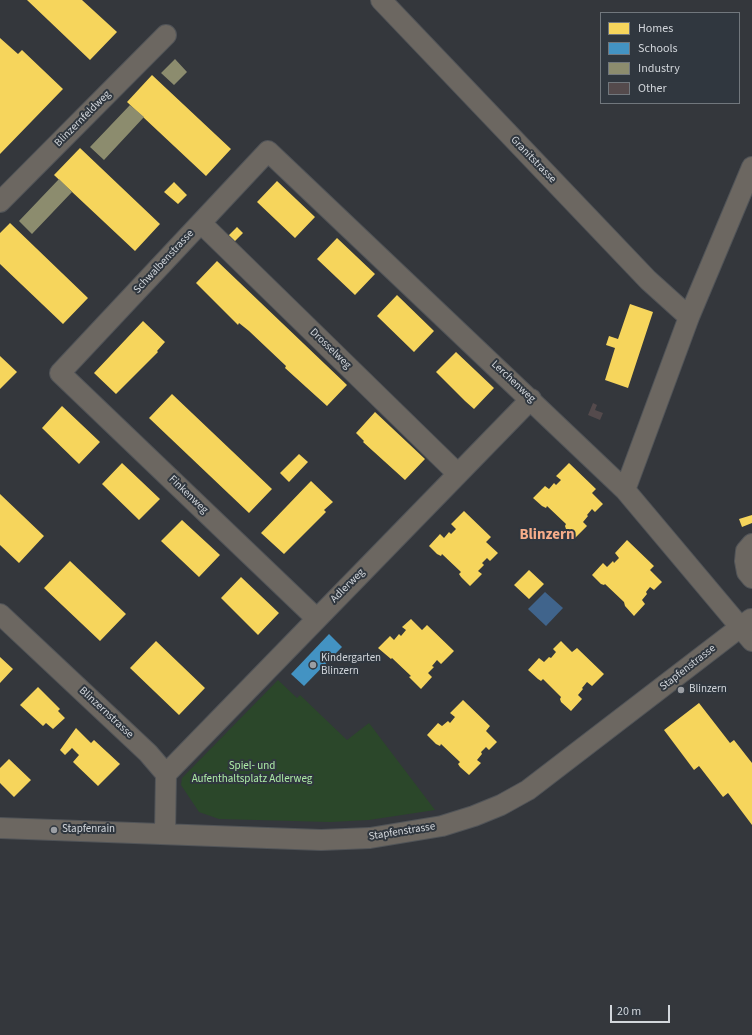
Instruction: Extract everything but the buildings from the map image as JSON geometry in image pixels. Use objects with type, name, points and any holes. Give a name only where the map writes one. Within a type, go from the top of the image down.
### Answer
[{"type":"street","name":"Granitstrasse","points":[[381,0],[648,280],[689,317]]},
{"type":"street","name":"Blinzernfeldweg","points":[[0,202],[166,35]]},
{"type":"street","name":"Schwalbenstrasse","points":[[60,373],[268,151]]},
{"type":"street","name":"Lerchenweg","points":[[268,151],[531,399],[625,490],[748,629]]},
{"type":"street","points":[[625,490],[689,317],[752,167]]},
{"type":"street","name":"Drosselweg","points":[[201,223],[458,474]]},
{"type":"street","name":"Finkenweg","points":[[60,373],[316,618]]},
{"type":"street","name":"Adlerweg","points":[[166,774],[316,618],[531,399]]},
{"type":"street","points":[[752,544],[746,551],[745,561],[746,568],[752,578]]},
{"type":"street","name":"Blinzernstrasse","points":[[0,614],[148,753],[166,774]]},
{"type":"street","name":"Stapfenstrasse","points":[[0,828],[321,840],[370,838],[442,826],[474,816],[501,805],[528,790],[748,629]]},
{"type":"street","points":[[164,834],[166,774]]},
{"type":"green space","name":"Spiel- und Aufenthaltsplatz Adlerweg","points":[[278,680],[297,698],[300,695],[347,740],[369,723],[435,810],[369,820],[330,822],[219,819],[199,812],[181,785],[182,778]]},
{"type":"water","points":[[545,592],[563,608],[546,626],[528,609]]},
{"type":"place","name":"Kindergarten Blinzern","points":[[313,665]]},
{"type":"place","name":"Blinzern","points":[[681,690]]},
{"type":"place","name":"Stapfenrain","points":[[54,830]]},
{"type":"district","name":"Blinzern","points":[[547,536]]}]
